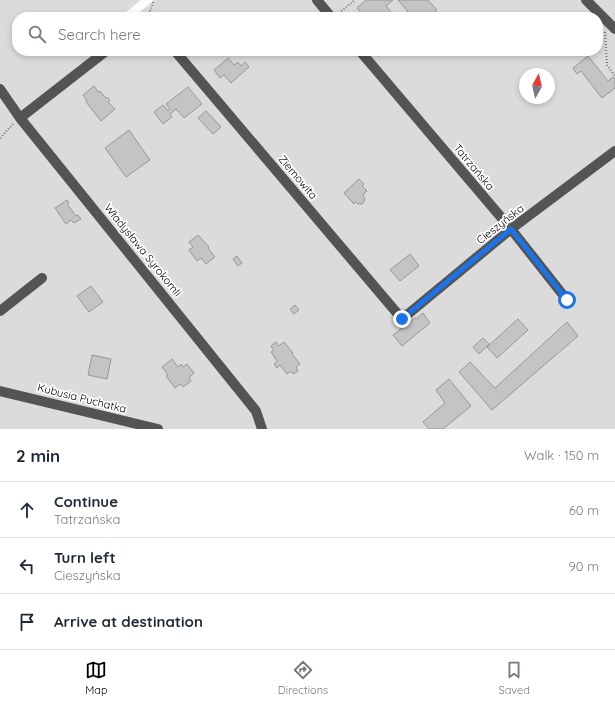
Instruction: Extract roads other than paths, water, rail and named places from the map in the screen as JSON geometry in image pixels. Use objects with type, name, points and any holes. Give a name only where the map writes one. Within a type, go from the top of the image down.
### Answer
[{"type":"street","points":[[317,0],[327,12]]},
{"type":"street","points":[[586,0],[598,12]]},
{"type":"street","points":[[603,17],[615,29]]},
{"type":"street","points":[[20,118],[100,56]]},
{"type":"street","name":"Ziemowita","points":[[179,56],[402,319]]},
{"type":"street","name":"Tatrzańska","points":[[364,56],[511,229],[567,300]]},
{"type":"street","name":"Władysława Syrokomli","points":[[0,89],[20,118],[256,411],[262,429]]},
{"type":"street","name":"Cieszyńska","points":[[402,319],[511,229],[615,151]]},
{"type":"street","points":[[0,311],[42,278]]},
{"type":"street","name":"Kubusia Puchatka","points":[[0,391],[158,429]]}]
